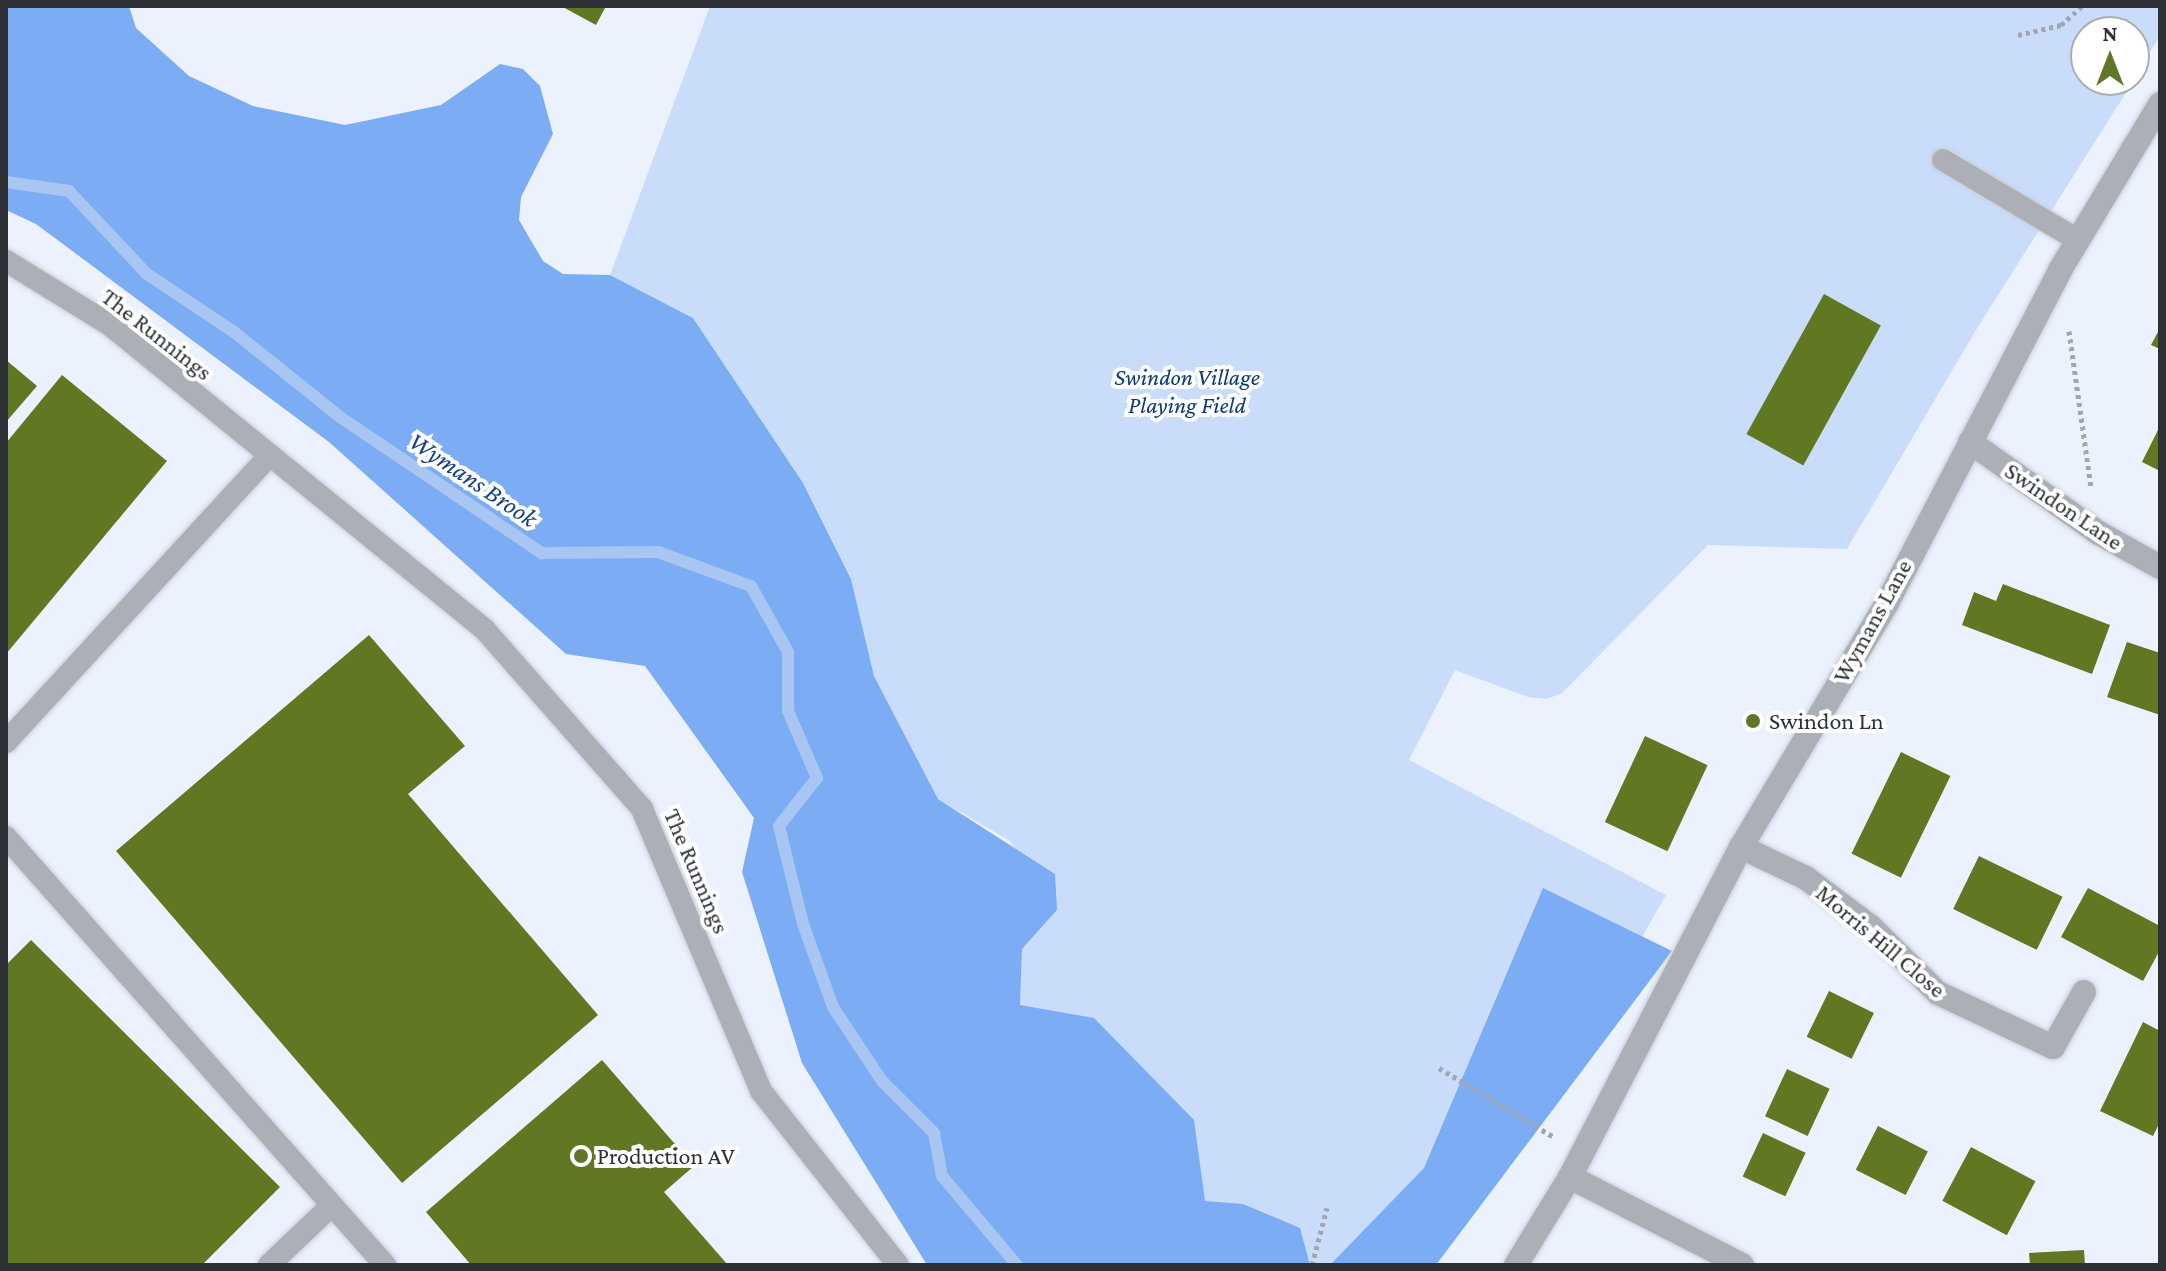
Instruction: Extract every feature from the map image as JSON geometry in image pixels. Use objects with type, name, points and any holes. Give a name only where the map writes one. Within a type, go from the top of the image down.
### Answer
[{"type":"street","name":"Wymans Lane","points":[[1516,1265],[1582,1155],[1741,847],[1887,603],[2060,270],[2160,104]]},
{"type":"street","name":"Swindon Lane","points":[[1970,442],[2097,532],[2160,567]]},
{"type":"street","name":"Morris Hill Close","points":[[1741,847],[1806,878],[1871,927],[1938,993],[2053,1047],[2084,992]]},
{"type":"street","points":[[1570,1177],[1742,1265]]},
{"type":"lane","points":[[1943,160],[2078,240]]},
{"type":"lane","name":"The Runnings","points":[[6,261],[110,325],[267,458],[485,630],[642,809],[761,1091],[898,1265]]},
{"type":"lane","points":[[6,742],[267,458]]},
{"type":"lane","points":[[6,837],[385,1265]]},
{"type":"lane","points":[[269,1265],[331,1206]]},
{"type":"path","points":[[2018,35],[2061,25],[2082,6]]},
{"type":"path","points":[[2060,270],[2097,532]]},
{"type":"path","points":[[1439,1068],[1582,1155]]},
{"type":"path","points":[[1312,1265],[1327,1208]]},
{"type":"green space","name":"Swindon Village Playing Field","points":[[710,6],[2160,6],[2160,35],[2150,52],[2150,16],[2070,16],[2070,96],[2124,96],[1976,330],[1847,549],[1708,545],[1562,693],[1547,699],[1528,697],[1455,670],[1409,760],[1666,895],[1526,1139],[1423,1265],[1132,1265],[1020,1005],[1022,949],[1057,910],[1010,841],[938,799],[874,676],[851,579],[803,483],[693,318],[610,275]]},
{"type":"shaded area","points":[[6,6],[129,6],[136,28],[189,76],[253,106],[345,125],[441,105],[500,64],[523,69],[540,86],[553,134],[521,197],[519,220],[543,261],[563,274],[610,275],[693,318],[803,483],[851,579],[874,676],[938,799],[1055,874],[1057,910],[1022,949],[1020,1005],[1094,1018],[1194,1120],[1205,1201],[1243,1204],[1300,1228],[1310,1265],[927,1265],[802,1063],[742,872],[754,818],[645,666],[566,654],[329,442],[36,224],[6,210]]},
{"type":"shaded area","points":[[1543,888],[1672,951],[1436,1265],[1330,1265],[1424,1168]]},
{"type":"building","points":[[561,6],[606,6],[596,25]]},
{"type":"building","points":[[1824,294],[1881,326],[1803,465],[1746,434]]},
{"type":"building","points":[[2160,328],[2160,349],[2151,345]]},
{"type":"building","points":[[6,360],[37,386],[6,422]]},
{"type":"building","points":[[62,375],[167,461],[6,654],[6,443]]},
{"type":"building","points":[[2160,426],[2160,471],[2142,462]]},
{"type":"building","points":[[2003,584],[2110,625],[2092,674],[1962,625],[1974,592],[1996,601]]},
{"type":"building","points":[[369,635],[465,746],[408,794],[598,1015],[402,1183],[116,851]]},
{"type":"building","points":[[2127,642],[2160,653],[2160,715],[2107,697]]},
{"type":"building","points":[[1645,736],[1708,765],[1667,851],[1605,822]]},
{"type":"building","points":[[1901,752],[1950,776],[1901,878],[1851,854]]},
{"type":"building","points":[[1979,856],[2063,897],[2037,950],[1953,909]]},
{"type":"building","points":[[2088,888],[2160,926],[2160,950],[2143,981],[2061,937]]},
{"type":"building","points":[[31,940],[280,1187],[202,1265],[6,1265],[6,965]]},
{"type":"building","points":[[1829,991],[1874,1013],[1852,1059],[1807,1037]]},
{"type":"building","points":[[2143,1022],[2160,1031],[2160,1122],[2153,1136],[2100,1111]]},
{"type":"building","points":[[602,1060],[694,1166],[664,1192],[728,1265],[471,1265],[426,1212]]},
{"type":"building","points":[[1787,1069],[1830,1089],[1808,1136],[1765,1116]]},
{"type":"building","points":[[1878,1126],[1928,1151],[1906,1195],[1856,1170]]},
{"type":"building","points":[[1763,1133],[1806,1153],[1785,1196],[1743,1177]]},
{"type":"building","points":[[1971,1147],[2035,1181],[2007,1235],[1942,1201]]},
{"type":"building","points":[[2084,1250],[2085,1265],[2030,1265],[2029,1253]]},
{"type":"waterway","name":"Wymans Brook","points":[[6,182],[69,191],[147,274],[234,332],[340,417],[542,553],[658,552],[751,586],[788,652],[788,711],[817,778],[779,826],[803,924],[833,1007],[882,1081],[934,1133],[942,1176],[1017,1265]]},
{"type":"place","name":"Swindon Ln","points":[[1753,721]]},
{"type":"place","name":"Production AV","points":[[581,1156]]}]
